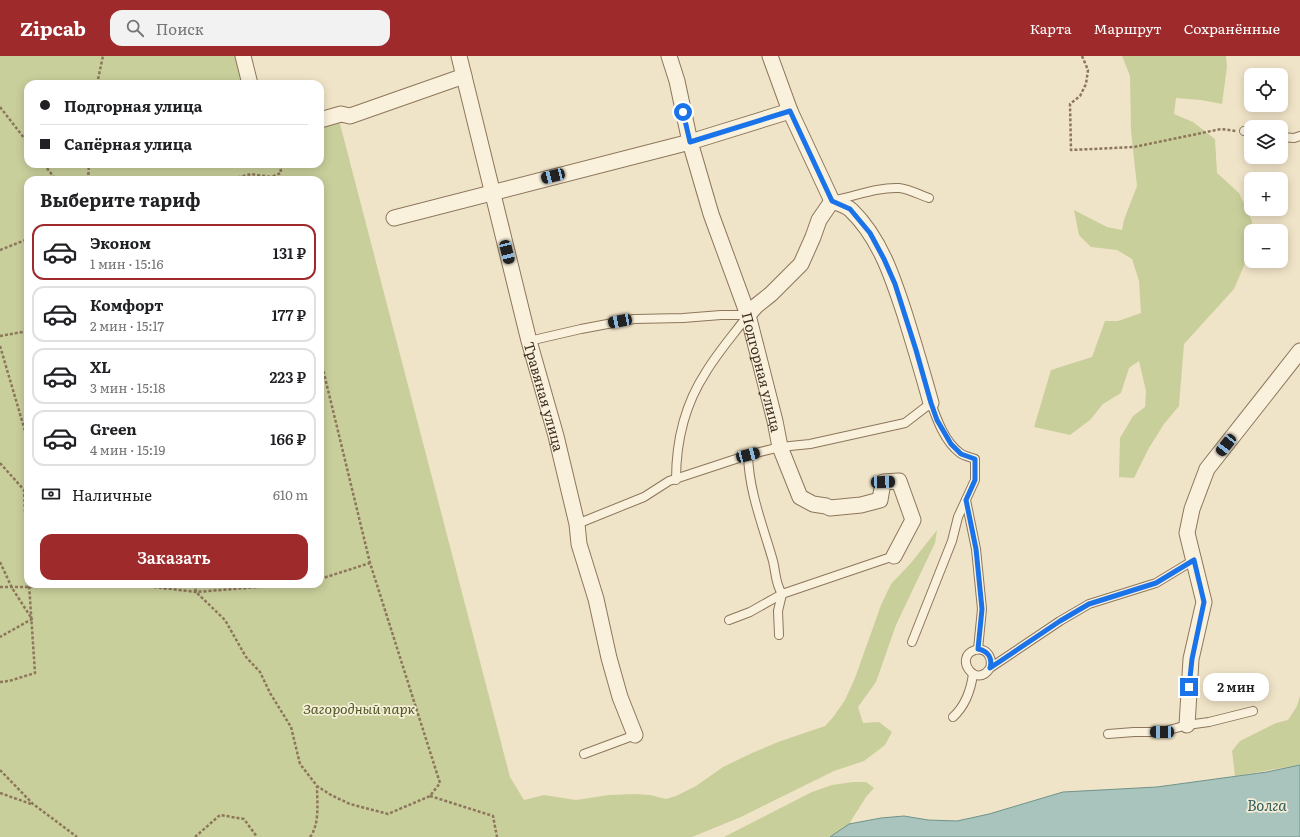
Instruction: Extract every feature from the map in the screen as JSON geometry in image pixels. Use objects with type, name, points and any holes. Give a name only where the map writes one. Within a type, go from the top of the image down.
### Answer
[{"type":"street","points":[[243,56],[249,80]]},
{"type":"street","name":"Подгорная улица","points":[[669,56],[677,81],[690,142],[711,214],[748,315],[775,421],[780,447],[794,484],[800,497],[813,504],[830,508],[861,506],[880,500],[883,482],[899,481],[913,520],[894,556]]},
{"type":"street","points":[[770,56],[790,111],[832,201],[850,209],[870,233],[884,259],[895,284],[931,403]]},
{"type":"street","points":[[324,119],[341,114],[350,116],[463,62]]},
{"type":"street","name":"Травяная улица","points":[[463,62],[492,192],[529,341],[556,436],[577,524],[579,544],[596,599],[609,658],[620,697],[638,734]]},
{"type":"street","points":[[394,218],[690,142],[790,111]]},
{"type":"street","points":[[748,315],[801,264],[814,237],[819,220],[832,201]]},
{"type":"street","points":[[1187,725],[1192,659],[1204,602],[1187,533],[1192,509],[1207,469],[1300,351]]},
{"type":"lane","points":[[1288,138],[1294,138],[1300,136]]},
{"type":"lane","points":[[832,201],[855,196],[867,191],[900,188],[929,198]]},
{"type":"lane","points":[[529,341],[634,319],[683,318],[721,314],[748,315]]},
{"type":"lane","points":[[676,480],[676,458],[680,431],[695,391],[709,367],[748,315]]},
{"type":"lane","points":[[577,524],[644,497],[669,481],[676,480],[748,455],[780,447],[810,444],[905,423],[931,403],[937,420],[951,444],[961,454],[975,459],[975,480],[958,517],[952,541],[912,642]]},
{"type":"lane","points":[[748,455],[749,479],[774,564],[777,586],[782,594],[778,611],[779,635]]},
{"type":"lane","points":[[966,500],[976,549],[982,609],[978,649]]},
{"type":"lane","points":[[729,620],[750,612],[782,594],[894,556]]},
{"type":"lane","points":[[990,668],[991,659],[989,655],[978,649],[970,653],[966,660],[967,668],[973,674],[985,674],[990,668],[1060,621],[1089,604],[1156,583],[1194,560]]},
{"type":"lane","points":[[953,717],[960,710],[972,683],[973,674]]},
{"type":"lane","points":[[1108,734],[1162,732],[1187,725],[1209,722],[1254,711]]},
{"type":"lane","points":[[584,754],[638,734]]},
{"type":"path","points":[[98,80],[103,56]]},
{"type":"path","points":[[1082,56],[1088,70],[1086,84],[1080,96],[1070,104],[1071,150],[1134,147],[1221,129],[1244,132]]},
{"type":"path","points":[[0,107],[24,139]]},
{"type":"path","points":[[275,176],[281,173],[280,168]]},
{"type":"path","points":[[244,176],[252,174],[262,176]]},
{"type":"path","points":[[0,250],[24,241]]},
{"type":"path","points":[[0,336],[24,332]]},
{"type":"path","points":[[0,346],[24,427]]},
{"type":"path","points":[[195,588],[196,592],[225,620],[246,657],[260,672],[270,693],[291,727],[300,764],[317,786],[331,796],[350,804],[388,814],[430,796],[440,783],[370,563],[324,373]]},
{"type":"path","points":[[0,463],[24,490]]},
{"type":"path","points":[[0,562],[12,588],[32,619]]},
{"type":"path","points":[[324,578],[370,563]]},
{"type":"path","points":[[0,588],[24,587]]},
{"type":"path","points":[[0,682],[9,681],[36,673],[29,588]]},
{"type":"path","points":[[160,588],[196,592],[246,588]]},
{"type":"path","points":[[0,637],[32,619]]},
{"type":"path","points":[[0,770],[33,804],[77,837]]},
{"type":"path","points":[[310,837],[315,831],[317,786]]},
{"type":"path","points":[[0,793],[33,804]]},
{"type":"path","points":[[430,796],[493,816],[497,837]]},
{"type":"path","points":[[195,837],[220,815],[244,819],[257,837]]},
{"type":"green space","name":"Загородный парк","points":[[0,56],[238,56],[244,80],[24,80],[24,168],[324,168],[324,124],[339,120],[510,777],[524,800],[544,795],[576,800],[609,795],[635,794],[650,795],[666,799],[676,796],[696,786],[723,767],[752,753],[778,742],[825,726],[845,700],[855,678],[881,605],[891,584],[911,563],[937,530],[935,543],[896,625],[876,682],[858,707],[863,723],[879,722],[892,732],[885,745],[864,761],[834,771],[741,817],[692,837],[0,837]]},
{"type":"green space","points":[[1122,56],[1226,56],[1227,67],[1222,104],[1201,100],[1176,98],[1174,114],[1193,122],[1215,139],[1217,173],[1239,193],[1244,204],[1244,216],[1250,216],[1252,221],[1252,224],[1244,224],[1244,265],[1234,289],[1184,344],[1179,406],[1164,424],[1149,448],[1134,478],[1119,477],[1120,438],[1133,416],[1145,407],[1146,391],[1139,361],[1129,368],[1121,393],[1103,404],[1090,420],[1070,435],[1034,427],[1051,370],[1092,357],[1105,321],[1118,321],[1141,313],[1139,281],[1132,259],[1117,250],[1091,247],[1079,235],[1074,210],[1107,227],[1122,230],[1124,220],[1137,186],[1131,131],[1130,76]]},
{"type":"green space","points":[[1300,696],[1300,765],[1235,776],[1232,751],[1240,741],[1276,723],[1288,720],[1297,706]]},
{"type":"green space","points":[[866,782],[874,788],[866,797],[849,824],[830,837],[724,837],[812,792],[832,785]]},
{"type":"water","name":"Волга","points":[[1300,765],[1300,837],[830,837],[849,824],[881,818],[904,816],[928,820],[957,821],[989,814],[1063,792],[1157,787],[1267,772]]},
{"type":"route","points":[[683,112],[690,142],[790,111],[832,201],[850,209],[870,233],[895,284],[937,420],[951,444],[961,454],[975,459],[975,480],[966,500],[976,549],[982,609],[978,649],[989,655],[992,663],[990,668],[1060,621],[1089,604],[1156,583],[1194,560],[1204,602],[1192,659],[1189,687]]}]
